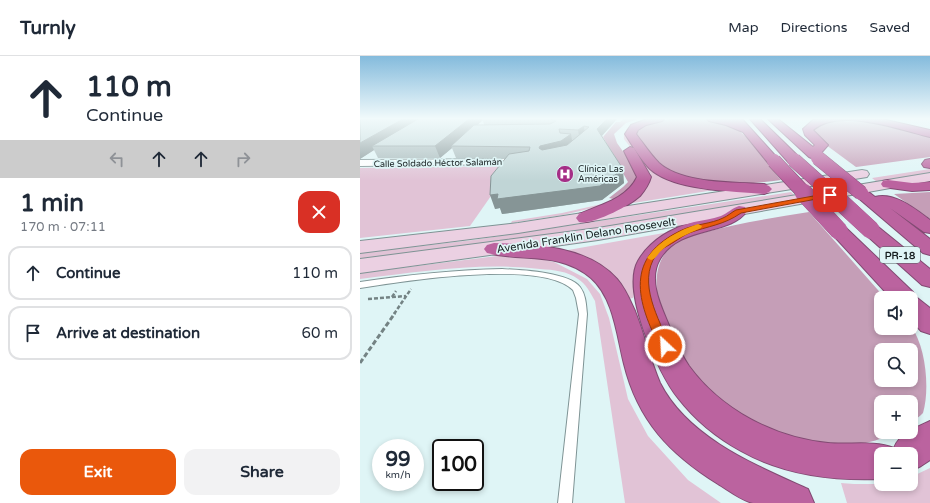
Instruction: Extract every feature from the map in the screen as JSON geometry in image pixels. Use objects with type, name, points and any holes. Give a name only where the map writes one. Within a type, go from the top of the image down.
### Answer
[{"type":"highway","points":[[585,218],[626,199],[639,188],[644,177],[624,140]]},
{"type":"highway","points":[[635,140],[655,166],[663,172],[695,184],[764,189]]},
{"type":"highway","points":[[755,140],[774,162],[839,231],[898,291]]},
{"type":"highway","name":"PR-18","points":[[775,140],[794,160],[870,230],[930,280]]},
{"type":"highway","name":"PR-18","points":[[798,140],[861,193],[921,224],[930,249]]},
{"type":"highway","points":[[816,140],[822,145],[816,156]]},
{"type":"highway","points":[[888,184],[912,187],[930,186]]},
{"type":"highway","points":[[739,211],[726,220],[693,228],[678,235],[656,251],[647,266],[644,288],[646,297],[658,334],[677,370],[689,389],[727,423],[753,439],[781,452],[805,458],[832,462],[874,461]]},
{"type":"highway","points":[[494,249],[530,250],[555,254],[578,263],[599,274],[614,291],[646,387],[655,405],[670,423],[712,462],[794,503]]},
{"type":"highway","points":[[918,447],[930,438]]},
{"type":"main road","name":"Avenida Franklin Delano Roosevelt","points":[[360,247],[459,236],[585,218],[764,189],[930,167]]},
{"type":"main road","name":"Avenida Franklin Delano Roosevelt","points":[[360,266],[494,249],[739,211],[888,184],[930,167]]},
{"type":"street","points":[[444,162],[453,153]]},
{"type":"street","points":[[361,163],[374,155]]},
{"type":"street","name":"Calle Soldado Héctor Salamán","points":[[361,163],[519,162]]},
{"type":"lane","points":[[360,285],[443,275],[506,271],[559,277],[575,287],[581,301],[583,314],[565,503]]},
{"type":"path","points":[[360,363],[414,285],[406,286]]},
{"type":"path","points":[[392,297],[401,288]]},
{"type":"path","points":[[368,299],[406,296]]},
{"type":"shaded area","points":[[605,140],[616,140],[637,171],[638,184],[617,200],[609,198],[628,182]]},
{"type":"shaded area","points":[[625,140],[693,140],[692,186],[714,190],[621,205],[649,181],[651,174]]},
{"type":"shaded area","points":[[639,140],[748,140],[781,180],[745,184],[727,184],[692,180],[675,174],[661,165]]},
{"type":"shaded area","points":[[819,140],[930,140],[930,157],[856,167]]},
{"type":"shaded area","points":[[512,166],[470,226],[360,238],[360,168]]},
{"type":"shaded area","points":[[930,169],[930,174],[877,182],[872,178]]},
{"type":"shaded area","points":[[791,192],[795,196],[581,231],[360,260],[360,253],[473,240]]},
{"type":"shaded area","points":[[930,192],[930,219],[894,194]]},
{"type":"shaded area","points":[[602,204],[605,205],[563,215],[511,223],[512,221],[562,213]]},
{"type":"shaded area","points":[[809,212],[879,291],[874,291],[874,335],[916,335],[920,345],[926,380],[923,413],[918,417],[918,395],[874,395],[874,439],[878,439],[870,442],[847,445],[818,442],[794,437],[771,429],[730,410],[719,402],[705,388],[690,369],[665,324],[658,300],[657,278],[662,258],[680,239],[729,226]]},
{"type":"shaded area","points":[[675,231],[636,282],[633,298],[626,299],[557,252]]},
{"type":"shaded area","points":[[505,255],[526,256],[554,262],[587,279],[600,294],[609,318],[628,399],[648,436],[688,480],[721,503],[625,503],[595,301],[586,286],[574,276],[560,271],[518,267],[472,267],[360,279],[360,273]]},
{"type":"shaded area","points":[[930,468],[930,503],[847,503],[841,483],[874,484],[874,491],[918,491],[918,474]]},
{"type":"building","points":[[382,140],[443,140],[435,146],[372,146]]},
{"type":"building","points":[[458,140],[563,140],[540,146],[539,148],[542,150],[567,145],[573,140],[604,140],[623,169],[600,186],[497,199],[498,194],[490,195],[491,176],[509,154],[529,151],[530,147],[451,146]]},
{"type":"slow traffic","points":[[651,258],[659,248],[669,241],[685,231],[698,226]]},
{"type":"place","name":"Clínica Las Américas","points":[[565,174]]},
{"type":"route","points":[[665,346],[658,334],[644,288],[647,266],[653,254],[659,248],[685,231],[726,220],[739,211],[830,195]]}]
